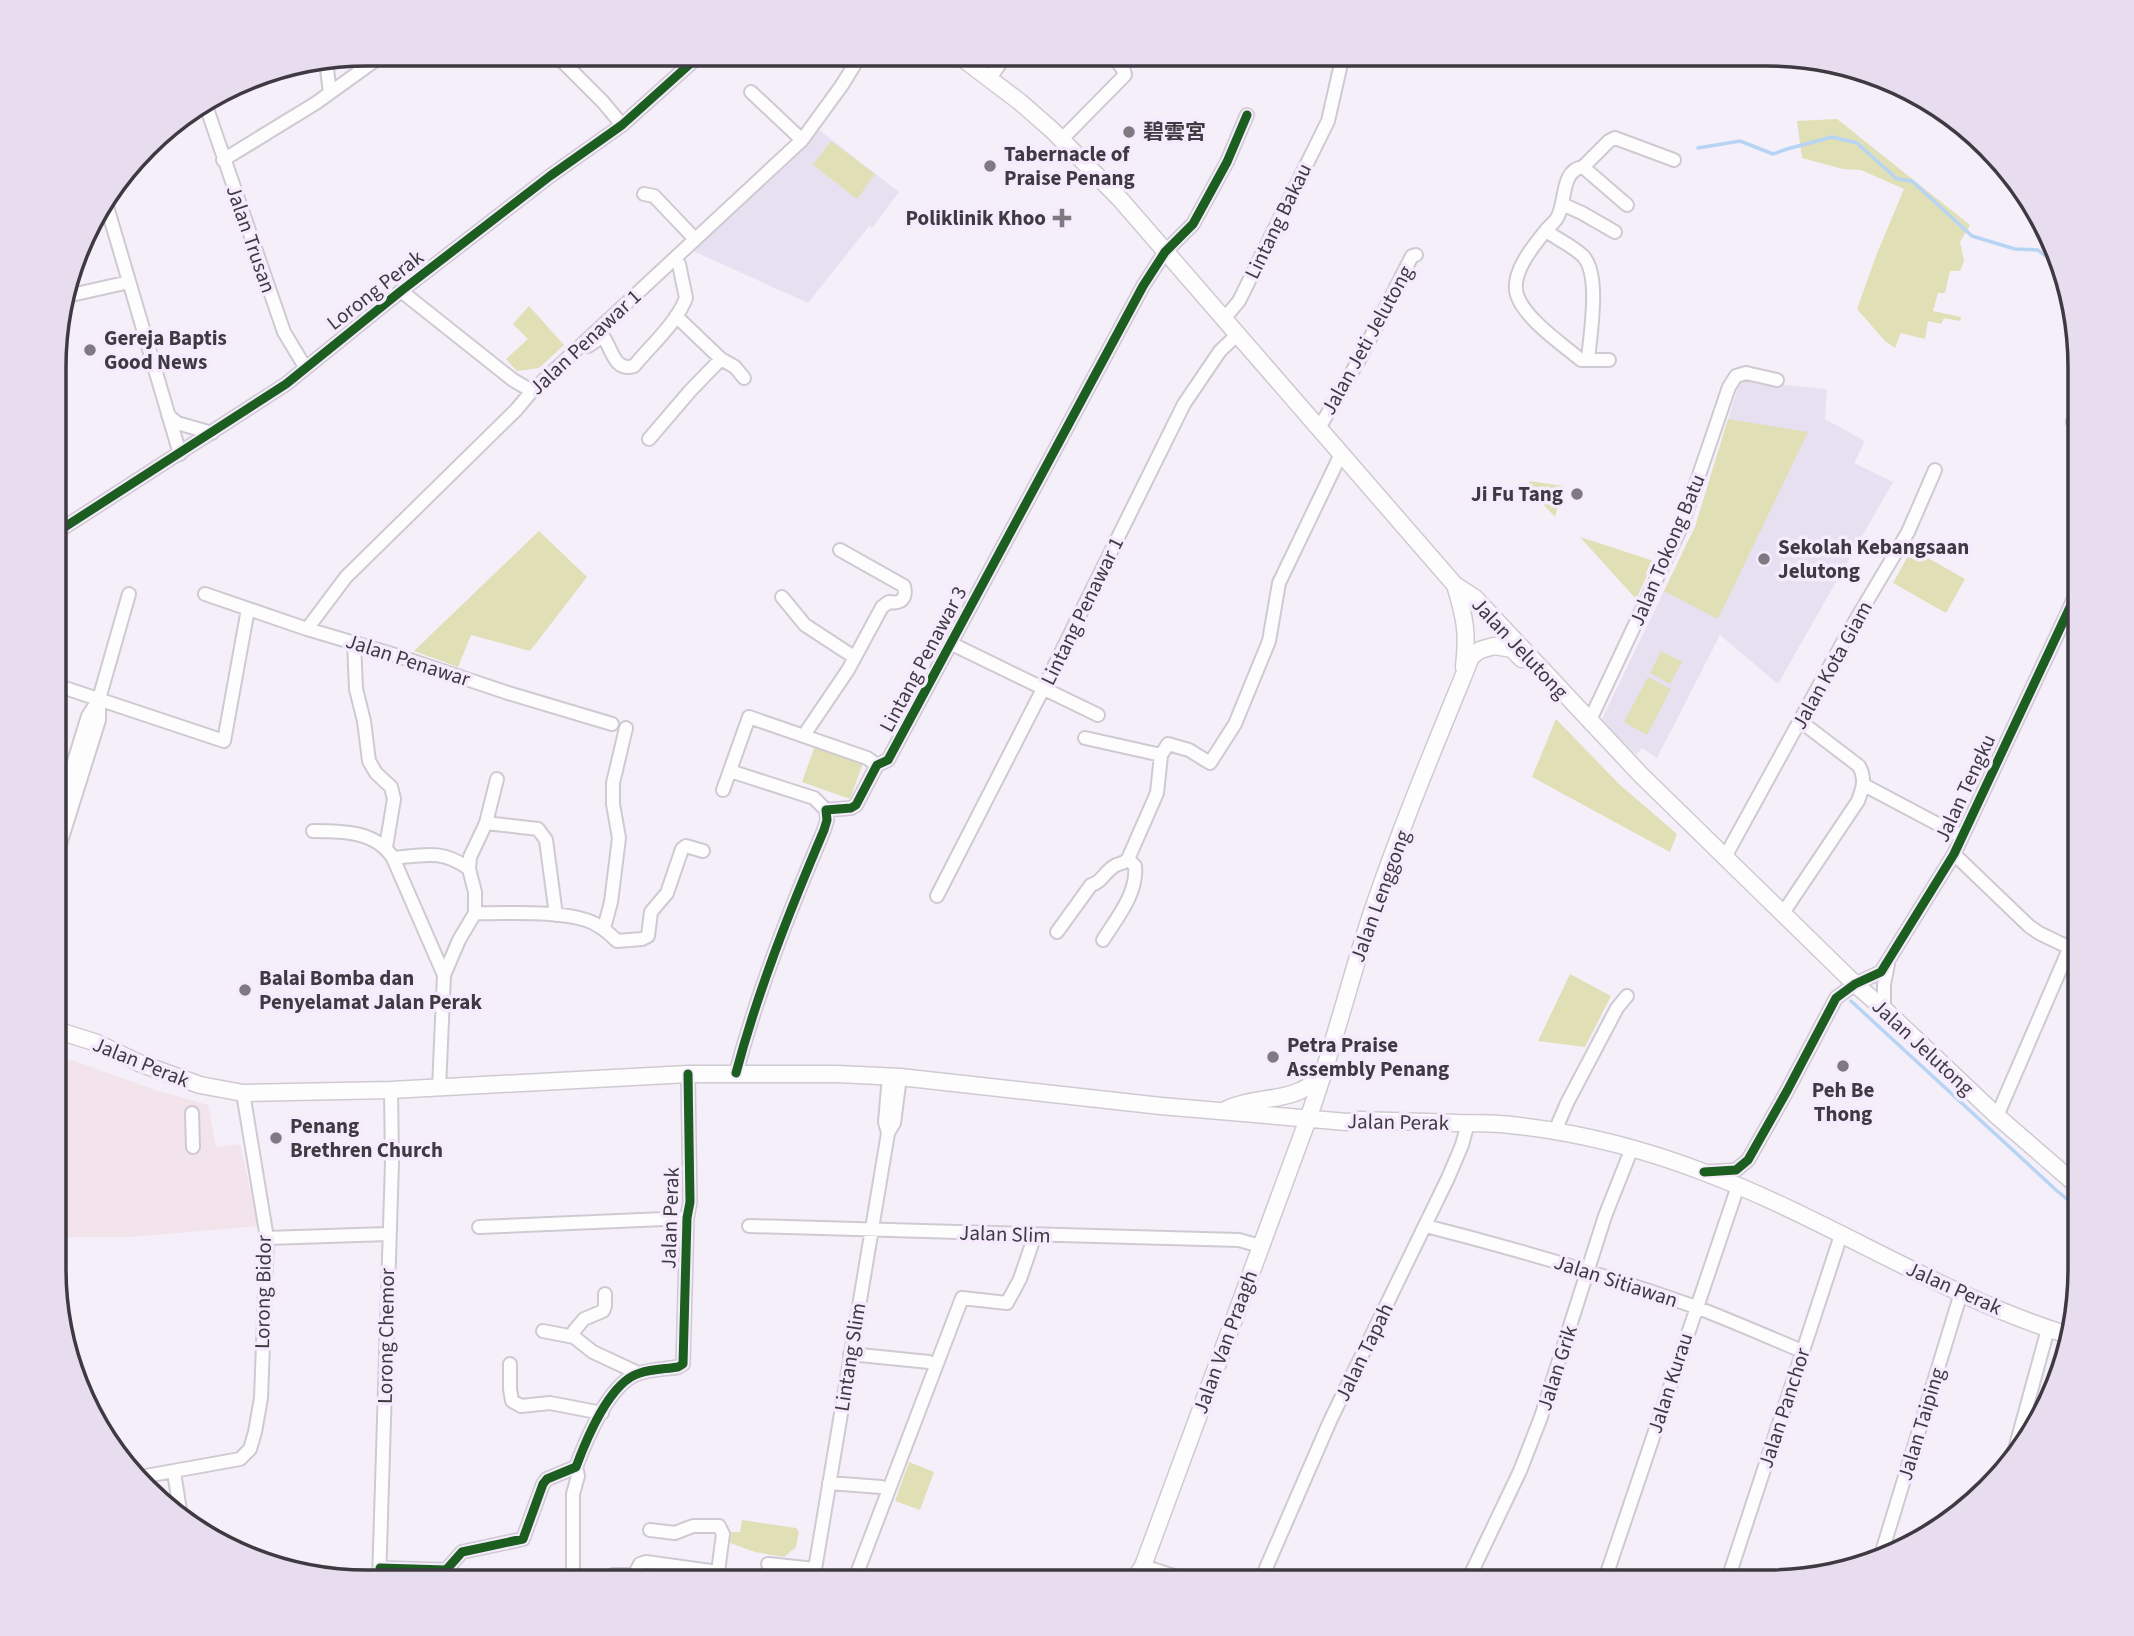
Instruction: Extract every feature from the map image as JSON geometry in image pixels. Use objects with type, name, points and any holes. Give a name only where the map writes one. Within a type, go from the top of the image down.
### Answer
[{"type":"main road","name":"Jalan Jelutong","points":[[973,66],[1061,140],[1120,199],[1455,585],[1475,598],[1589,722],[1855,984],[1991,1111],[2068,1178]]},
{"type":"main road","name":"Jalan Lenggong","points":[[1455,585],[1464,611],[1467,633],[1462,677]]},
{"type":"main road","name":"Jalan Lenggong","points":[[1310,1114],[1372,912],[1471,657],[1480,650],[1494,646],[1512,649],[1643,786],[1653,787]]},
{"type":"main road","name":"Jalan Perak","points":[[66,1034],[97,1043],[139,1063],[200,1085],[243,1093],[290,1094],[439,1088],[688,1074],[894,1077],[1221,1112],[1310,1114],[1347,1122],[1358,1120],[1508,1124],[1555,1131],[1632,1149],[1704,1172],[1841,1234],[1961,1293],[2061,1333]]},
{"type":"main road","points":[[1221,1112],[1237,1104],[1293,1095],[1310,1087],[1323,1076]]},
{"type":"main road","name":"Jalan Van Praagh","points":[[1144,1570],[1310,1114]]},
{"type":"street","points":[[223,160],[330,93],[367,66]]},
{"type":"street","points":[[567,66],[622,125]]},
{"type":"street","name":"Lorong Perak","points":[[66,526],[286,384],[550,176],[622,125],[688,66]]},
{"type":"street","name":"Jalan Penawar 1","points":[[307,629],[346,577],[516,410],[532,391],[802,140],[853,66]]},
{"type":"street","points":[[990,78],[998,66]]},
{"type":"street","points":[[1061,140],[1125,75],[1120,66]]},
{"type":"street","name":"Lintang Bakau","points":[[1224,319],[1240,301],[1328,121],[1340,66]]},
{"type":"street","points":[[327,69],[330,93]]},
{"type":"street","points":[[751,92],[802,140]]},
{"type":"street","name":"Jalan Trusan","points":[[208,112],[284,332],[305,367]]},
{"type":"street","name":"Lintang Penawar 3","points":[[826,810],[851,808],[856,804],[877,765],[888,760],[1143,286],[1165,253],[1193,223],[1227,162],[1247,115]]},
{"type":"street","points":[[1609,359],[1581,360],[1531,317],[1517,296],[1516,278],[1558,216],[1570,174],[1576,168],[1583,167],[1609,141],[1615,138],[1674,160]]},
{"type":"street","points":[[1583,167],[1627,205]]},
{"type":"street","points":[[644,194],[654,196],[695,239]]},
{"type":"street","points":[[1562,204],[1615,232]]},
{"type":"street","points":[[109,214],[180,454]]},
{"type":"street","points":[[1546,231],[1582,256],[1591,273],[1588,360]]},
{"type":"street","name":"Jalan Jeti Jelutong","points":[[1319,428],[1359,360],[1412,256],[1416,255]]},
{"type":"street","points":[[401,291],[513,380],[532,391],[541,390],[594,340],[600,338],[604,338],[615,360],[623,367],[634,366],[676,316],[686,298],[679,264]]},
{"type":"street","points":[[76,294],[129,282]]},
{"type":"street","points":[[676,316],[744,378]]},
{"type":"street","name":"Lintang Penawar 1","points":[[937,895],[1044,689],[1184,404],[1220,351],[1238,334]]},
{"type":"street","points":[[649,439],[721,359]]},
{"type":"street","name":"Jalan Tokong Batu","points":[[1589,722],[1682,525],[1729,387],[1736,376],[1746,373],[1777,380]]},
{"type":"street","points":[[168,414],[177,423],[212,433]]},
{"type":"street","points":[[1057,932],[1092,883],[1100,882],[1114,866],[1124,864],[1128,859],[1157,793],[1161,755],[1168,744],[1189,750],[1210,763],[1235,724],[1269,641],[1279,583],[1341,454]]},
{"type":"street","name":"Jalan Kota Giam","points":[[1725,857],[1848,633],[1908,532],[1935,470]]},
{"type":"street","points":[[804,736],[848,670],[884,603],[899,603],[905,593],[904,586],[839,550]]},
{"type":"street","points":[[66,825],[99,720],[99,699],[129,594]]},
{"type":"street","name":"Jalan Penawar","points":[[205,594],[307,629],[612,724]]},
{"type":"street","points":[[782,597],[805,625],[854,657]]},
{"type":"street","points":[[66,688],[224,741],[248,608]]},
{"type":"street","name":"Jalan Tengku","points":[[1704,1172],[1736,1170],[1748,1160],[1836,998],[1855,984],[1881,972],[1954,854],[2068,612]]},
{"type":"street","points":[[354,642],[356,689],[364,721],[369,761],[376,773],[391,787],[394,799],[386,847]]},
{"type":"street","points":[[950,643],[1098,715]]},
{"type":"street","points":[[66,788],[88,716],[99,699]]},
{"type":"street","points":[[723,790],[749,717],[867,758],[877,765]]},
{"type":"street","points":[[1783,913],[1852,810],[1864,785],[1859,766],[1800,721]]},
{"type":"street","points":[[604,928],[611,902],[619,838],[613,804],[613,783],[626,728]]},
{"type":"street","points":[[1085,738],[1161,755]]},
{"type":"street","points":[[730,771],[814,798],[826,810],[827,820],[782,931],[744,1041],[736,1073]]},
{"type":"street","points":[[439,1088],[444,975],[459,940],[475,913],[470,857],[486,822],[496,779]]},
{"type":"street","points":[[1864,785],[1962,837]]},
{"type":"street","points":[[486,822],[538,829],[542,834],[546,840],[556,915]]},
{"type":"street","points":[[313,831],[345,831],[364,836],[386,847],[444,975]]},
{"type":"street","points":[[475,913],[556,915],[587,920],[604,928],[617,941],[645,938],[649,932],[650,912],[667,893],[682,849],[686,846],[703,851]]},
{"type":"street","points":[[393,858],[433,854],[447,856],[469,869]]},
{"type":"street","points":[[1954,854],[2034,930],[2068,947]]},
{"type":"street","points":[[1103,940],[1125,905],[1135,879],[1135,866],[1128,859]]},
{"type":"street","points":[[1991,1111],[2011,1086],[2068,953]]},
{"type":"street","points":[[1884,1009],[1884,984],[1890,957]]},
{"type":"street","points":[[1555,1131],[1617,1008],[1627,996]]},
{"type":"street","name":"Jalan Perak","points":[[638,1373],[683,1364],[687,1218],[690,1202],[688,1074]]},
{"type":"street","name":"Lintang Slim","points":[[814,1570],[888,1133],[894,1123],[894,1077]]},
{"type":"street","name":"Lorong Chemor","points":[[380,1570],[392,1162],[391,1090]]},
{"type":"street","name":"Lorong Bidor","points":[[174,1472],[240,1458],[250,1449],[255,1432],[261,1398],[267,1238],[243,1093]]},
{"type":"street","points":[[192,1114],[193,1147]]},
{"type":"street","name":"Jalan Tapah","points":[[1265,1570],[1330,1421],[1426,1226],[1462,1144],[1468,1123]]},
{"type":"street","name":"Jalan Grik","points":[[1473,1570],[1541,1417],[1605,1216],[1632,1149]]},
{"type":"street","name":"Jalan Kurau","points":[[1608,1570],[1738,1186]]},
{"type":"street","points":[[479,1227],[687,1218]]},
{"type":"street","name":"Jalan Slim","points":[[748,1226],[1239,1240],[1260,1246]]},
{"type":"street","name":"Jalan Sitiawan","points":[[1426,1226],[1588,1270],[1695,1307],[1802,1351]]},
{"type":"street","points":[[267,1238],[388,1234]]},
{"type":"street","name":"Jalan Panchor","points":[[1731,1570],[1841,1234]]},
{"type":"street","points":[[858,1570],[962,1298],[1007,1303],[1020,1279],[1035,1235]]},
{"type":"street","name":"Jalan Taiping","points":[[1884,1546],[1961,1293]]},
{"type":"street","points":[[574,1337],[574,1331],[584,1319],[603,1311],[606,1294]]},
{"type":"street","points":[[2020,1431],[2048,1329]]},
{"type":"street","points":[[543,1331],[574,1337],[593,1352],[638,1373],[618,1389],[601,1413],[576,1467],[578,1476],[573,1494],[573,1570]]},
{"type":"street","points":[[850,1354],[929,1362]]},
{"type":"street","points":[[510,1364],[512,1401],[521,1406],[550,1403],[601,1413]]},
{"type":"street","points":[[446,1570],[462,1552],[523,1539],[543,1484],[547,1479],[576,1467]]},
{"type":"street","points":[[150,1476],[174,1472],[179,1503]]},
{"type":"street","points":[[829,1483],[881,1488]]},
{"type":"street","points":[[650,1530],[675,1533],[692,1526],[719,1526],[723,1534],[718,1570]]},
{"type":"street","points":[[637,1570],[640,1564],[646,1562],[704,1570]]},
{"type":"street","points":[[768,1564],[793,1570]]},
{"type":"shaded area","points":[[819,130],[899,192],[808,303],[693,251],[811,141]]},
{"type":"shaded area","name":"Sekolah Kebangsaan Jelutong","points":[[1740,381],[1827,389],[1825,419],[1865,441],[1854,463],[1893,482],[1778,684],[1720,635],[1657,758],[1642,748],[1636,755],[1601,721],[1695,527]]},
{"type":"shaded area","points":[[66,1058],[155,1090],[208,1105],[216,1147],[240,1144],[258,1226],[129,1237],[66,1237]]},
{"type":"green space","points":[[1837,119],[1970,225],[1960,242],[1964,261],[1960,271],[1950,271],[1945,293],[1938,293],[1933,311],[1961,317],[1960,321],[1944,318],[1941,324],[1928,321],[1925,339],[1901,333],[1895,348],[1885,341],[1857,309],[1904,189],[1861,170],[1843,169],[1802,158],[1797,121]]},
{"type":"green space","points":[[831,141],[875,174],[857,199],[813,165]]},
{"type":"green space","points":[[529,306],[564,345],[539,368],[517,371],[506,359],[528,339],[513,324]]},
{"type":"green space","points":[[1728,419],[1808,432],[1718,619],[1664,591],[1695,527]]},
{"type":"green space","points":[[1530,481],[1563,486],[1555,517],[1527,487]]},
{"type":"green space","points":[[539,531],[587,577],[530,651],[471,635],[458,667],[414,651]]},
{"type":"green space","points":[[1580,537],[1654,561],[1636,599]]},
{"type":"green space","points":[[1912,549],[1965,579],[1946,613],[1893,583]]},
{"type":"green space","points":[[1661,651],[1682,662],[1670,684],[1650,673]]},
{"type":"green space","points":[[1648,677],[1671,689],[1647,735],[1624,722]]},
{"type":"green space","points":[[1556,719],[1619,784],[1677,834],[1670,852],[1532,777]]},
{"type":"green space","points":[[816,743],[864,760],[850,799],[802,782]]},
{"type":"green space","points":[[1570,974],[1611,996],[1585,1047],[1538,1041]]},
{"type":"green space","points":[[909,1462],[934,1472],[920,1510],[895,1501]]},
{"type":"green space","points":[[742,1520],[796,1528],[799,1532],[796,1547],[784,1557],[755,1552],[730,1543],[731,1532],[740,1532]]},
{"type":"waterway","points":[[1698,148],[1740,141],[1773,154],[1832,137],[1857,143],[1897,179],[1912,181],[1972,236],[2015,249],[2038,250],[2047,257]]},
{"type":"waterway","points":[[1851,1001],[2068,1200]]},
{"type":"cycle path","points":[[66,526],[286,384],[550,176],[622,125],[688,66]]},
{"type":"cycle path","points":[[736,1073],[776,950],[824,830],[826,810],[851,808],[856,805],[877,765],[888,760],[1143,286],[1165,252],[1193,224],[1227,162],[1247,115]]},
{"type":"cycle path","points":[[1704,1172],[1736,1170],[1748,1160],[1836,998],[1855,984],[1881,972],[1954,854],[2068,612]]},
{"type":"cycle path","points":[[380,1568],[446,1570],[462,1552],[523,1539],[543,1484],[547,1479],[576,1467],[600,1413],[619,1387],[640,1373],[683,1364],[687,1218],[690,1202],[688,1074]]},
{"type":"place","name":"碧雲宮","points":[[1129,132]]},
{"type":"place","name":"Tabernacle of Praise Penang","points":[[990,166]]},
{"type":"place","name":"Poliklinik Khoo","points":[[1062,218]]},
{"type":"place","name":"Gereja Baptis Good News","points":[[90,350]]},
{"type":"place","name":"Ji Fu Tang","points":[[1577,494]]},
{"type":"place","name":"Sekolah Kebangsaan Jelutong","points":[[1764,559]]},
{"type":"place","name":"Balai Bomba dan Penyelamat Jalan Perak","points":[[245,990]]},
{"type":"place","name":"Petra Praise Assembly Penang","points":[[1273,1057]]},
{"type":"place","name":"Peh Be Thong","points":[[1843,1066]]},
{"type":"place","name":"Penang Brethren Church","points":[[276,1138]]}]
